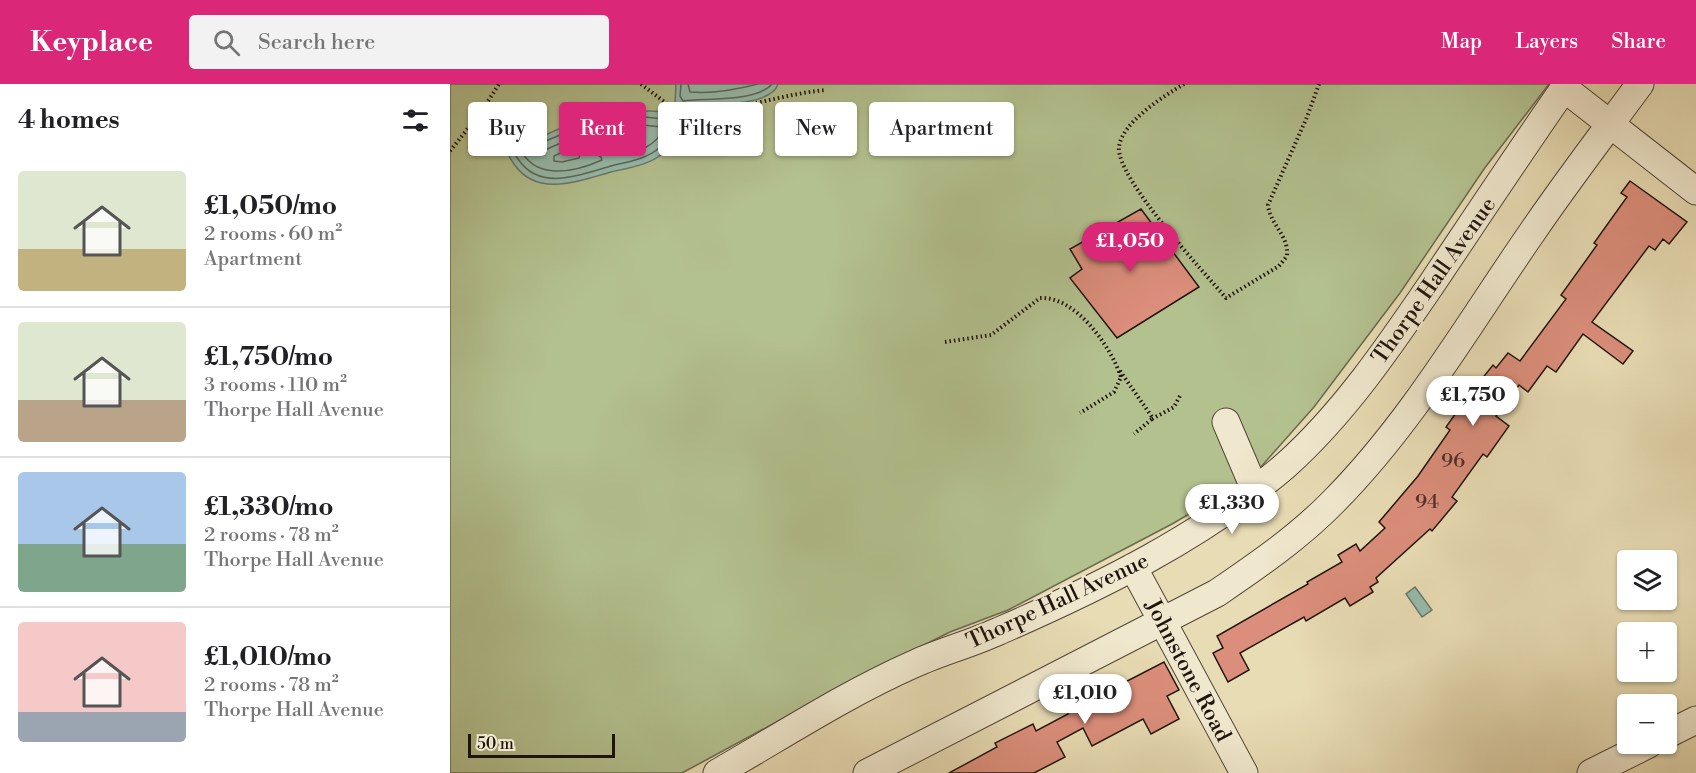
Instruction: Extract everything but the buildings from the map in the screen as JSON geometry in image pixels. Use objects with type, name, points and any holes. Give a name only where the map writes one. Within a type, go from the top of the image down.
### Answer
[{"type":"street","points":[[867,773],[1217,593],[1268,558],[1303,530],[1371,461],[1411,411],[1534,229],[1640,84]]},
{"type":"street","points":[[1566,86],[1696,191]]},
{"type":"street","name":"Thorpe Hall Avenue","points":[[717,773],[860,691],[912,664],[997,633],[1133,567],[1206,526],[1255,490],[1288,463],[1350,397],[1419,303],[1566,86]]},
{"type":"street","points":[[1226,422],[1255,490]]},
{"type":"street","name":"Johnstone Road","points":[[1133,567],[1244,773]]},
{"type":"street","points":[[1677,730],[1696,720]]},
{"type":"street","points":[[1591,773],[1628,754]]},
{"type":"path","points":[[450,151],[482,112],[499,84]]},
{"type":"path","points":[[641,84],[664,102]]},
{"type":"path","points":[[1184,84],[1130,126],[1119,148],[1122,164],[1145,200],[1226,298],[1280,266],[1287,256],[1285,239],[1269,215],[1268,205],[1319,84]]},
{"type":"path","points":[[763,103],[805,92],[826,90]]},
{"type":"path","points":[[945,342],[991,335],[1040,298],[1050,298],[1077,311],[1088,323],[1152,419]]},
{"type":"path","points":[[1080,413],[1114,392],[1121,377],[1118,368]]},
{"type":"path","points":[[1134,434],[1152,419],[1174,407],[1180,394]]},
{"type":"green space","points":[[450,84],[1549,84],[1484,169],[1400,293],[1314,407],[1251,478],[1172,524],[1008,610],[950,632],[856,679],[682,773],[450,773]]},
{"type":"water","points":[[676,84],[778,84],[773,92],[750,101],[675,102]]},
{"type":"water","points":[[646,111],[658,111],[659,156],[638,166],[572,182],[546,184],[534,181],[523,174],[509,156],[547,156],[547,134],[559,129],[559,156],[646,156]]},
{"type":"water","points":[[1415,587],[1432,610],[1422,617],[1406,594]]}]
